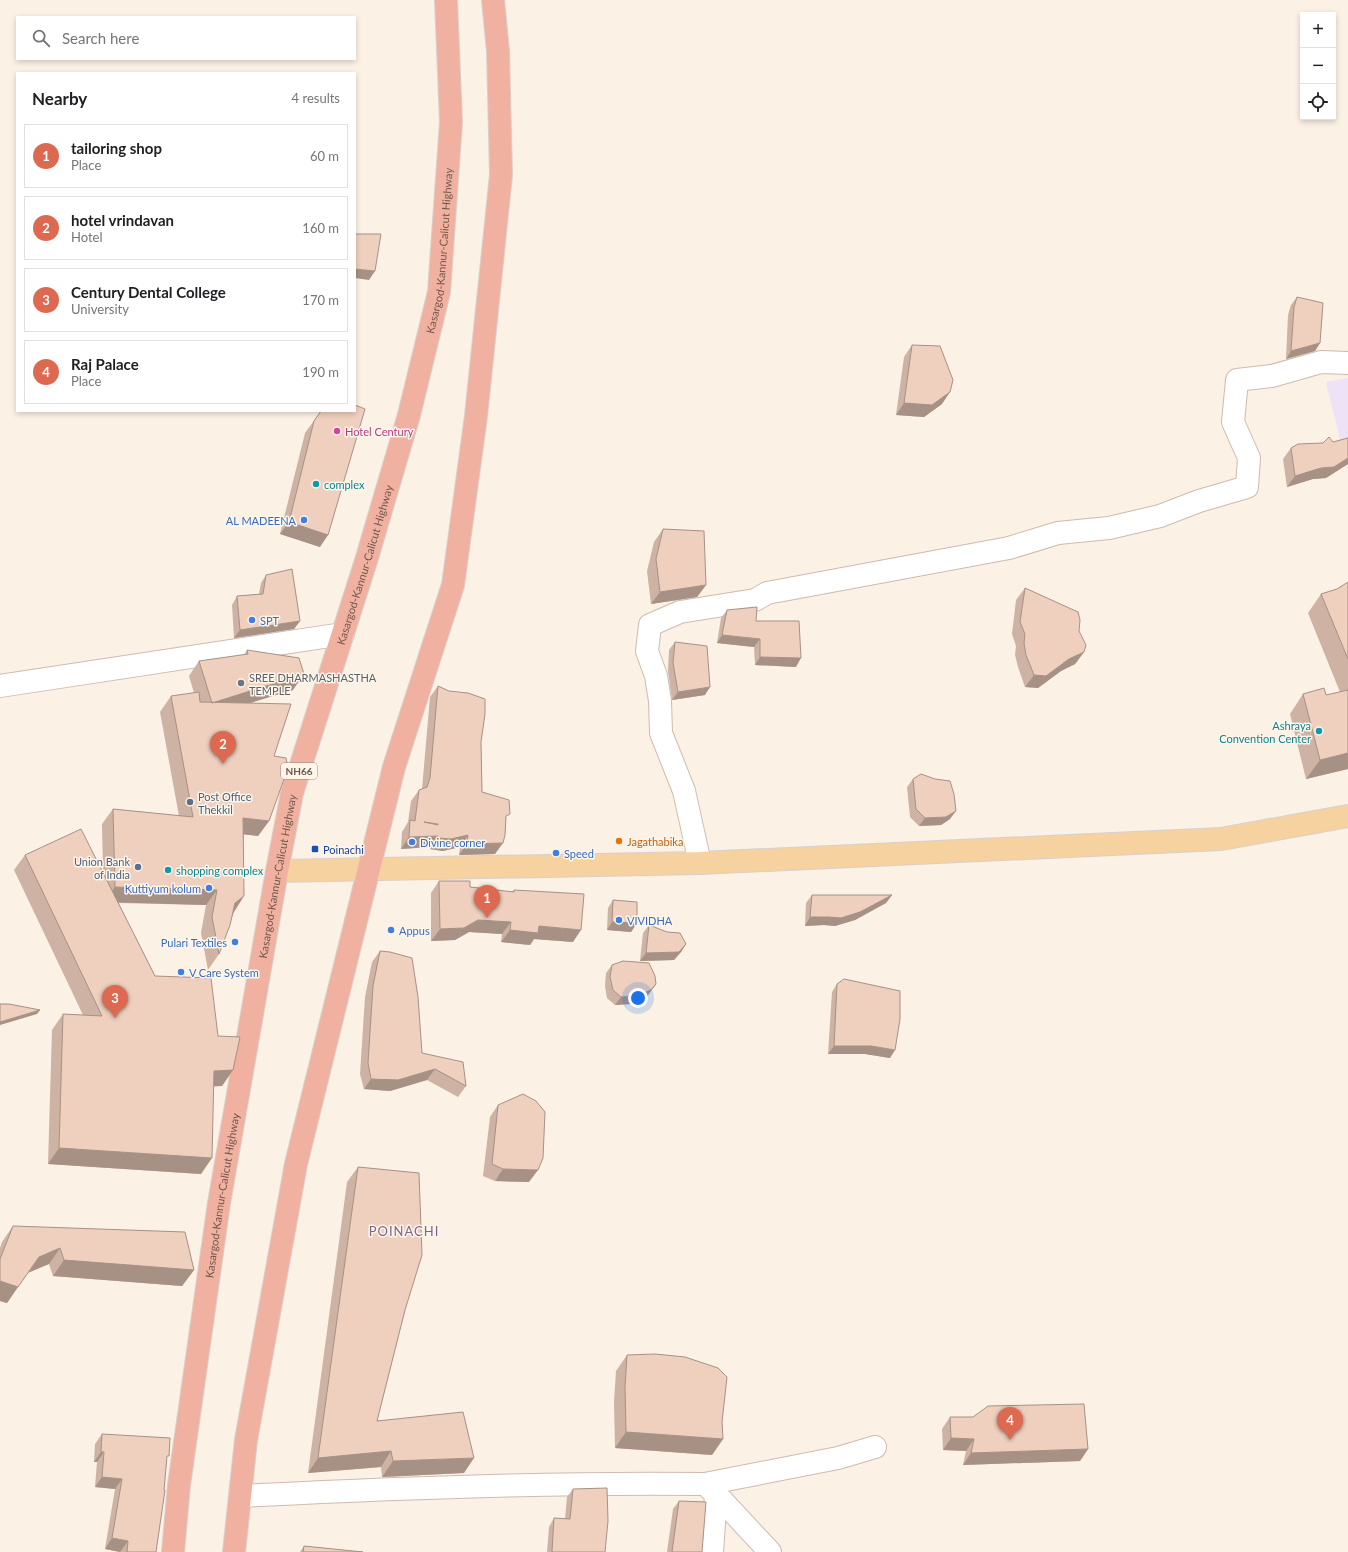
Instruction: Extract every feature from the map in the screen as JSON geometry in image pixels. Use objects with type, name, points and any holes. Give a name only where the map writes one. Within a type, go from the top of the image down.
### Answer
[{"type":"highway","name":"Kasargod-Kannur-Calicut Highway","points":[[173,1552],[179,1485],[219,1204],[292,793],[343,634],[409,415],[439,292],[451,122],[446,0]]},
{"type":"highway","points":[[234,1552],[246,1440],[296,1164],[370,869],[394,766],[453,585],[476,416],[501,175],[498,51],[493,0]]},
{"type":"main road","points":[[277,871],[700,863],[1221,839],[1348,816]]},
{"type":"street","points":[[700,863],[684,791],[661,733],[659,694],[656,676],[647,651],[650,625],[680,612],[755,600],[767,593],[1009,548],[1058,533],[1109,528],[1160,516],[1200,501],[1247,487],[1249,458],[1234,422],[1237,380],[1272,376],[1321,362],[1348,363]]},
{"type":"street","points":[[0,686],[343,634]]},
{"type":"street","points":[[240,1496],[392,1489],[581,1483],[710,1489],[838,1458],[876,1447]]},
{"type":"street","points":[[710,1489],[712,1552]]},
{"type":"street","points":[[710,1489],[770,1552]]},
{"type":"shaded area","points":[[1348,378],[1348,472],[1326,382]]},
{"type":"building","points":[[356,234],[381,234],[375,271],[356,269]]},
{"type":"building","points":[[1297,297],[1323,303],[1320,343],[1291,351],[1294,307]]},
{"type":"building","points":[[912,345],[940,346],[953,380],[950,392],[932,405],[904,403]]},
{"type":"building","name":"complex","points":[[356,405],[365,409],[328,535],[289,522],[314,421],[320,412],[356,412]]},
{"type":"building","points":[[1329,437],[1333,442],[1348,438],[1348,458],[1334,467],[1321,468],[1295,476],[1291,448],[1298,444],[1323,443]]},
{"type":"building","points":[[663,529],[704,531],[706,585],[660,592],[656,559]]},
{"type":"building","points":[[292,569],[300,621],[240,630],[237,596],[263,594],[266,575]]},
{"type":"building","points":[[1348,582],[1348,659],[1321,594],[1337,589]]},
{"type":"building","points":[[1025,588],[1078,612],[1080,620],[1079,631],[1086,645],[1084,652],[1069,659],[1046,676],[1034,675],[1026,655],[1024,643],[1025,634],[1020,622]]},
{"type":"building","points":[[757,607],[756,621],[799,621],[801,658],[760,657],[760,639],[722,635],[727,610]]},
{"type":"building","points":[[675,642],[707,646],[710,687],[678,692],[673,663]]},
{"type":"building","points":[[247,650],[299,658],[304,674],[212,703],[199,661],[248,654]]},
{"type":"building","points":[[438,686],[449,691],[468,693],[485,699],[485,714],[481,742],[482,792],[509,800],[510,814],[506,816],[503,843],[467,844],[468,835],[451,839],[438,838],[438,836],[409,837],[410,820],[415,821],[419,790],[427,787],[430,778]]},
{"type":"building","points":[[1324,688],[1326,695],[1348,690],[1348,753],[1320,760],[1303,694]]},
{"type":"building","points":[[199,692],[200,702],[291,704],[274,756],[286,758],[288,768],[269,821],[243,818],[244,896],[235,903],[230,925],[219,954],[212,917],[217,890],[115,887],[113,809],[193,817],[171,696]]},
{"type":"building","points":[[921,774],[935,779],[950,781],[954,794],[956,811],[946,817],[925,818],[916,809],[913,779]]},
{"type":"building","points":[[81,829],[155,976],[211,978],[218,1036],[240,1037],[233,1070],[214,1071],[212,1158],[59,1148],[63,1014],[102,1016],[25,855]]},
{"type":"building","points":[[439,881],[470,881],[470,887],[514,892],[514,890],[584,894],[581,930],[539,926],[538,933],[510,930],[511,922],[478,920],[464,928],[440,929]]},
{"type":"building","points":[[812,895],[892,895],[860,912],[841,918],[810,917]]},
{"type":"building","points":[[613,900],[637,902],[637,923],[612,922]]},
{"type":"building","points":[[649,925],[667,932],[680,933],[686,944],[679,952],[646,953]]},
{"type":"building","points":[[380,951],[412,958],[418,997],[422,1053],[463,1062],[466,1086],[435,1069],[398,1080],[371,1079],[368,1063],[373,986]]},
{"type":"building","points":[[623,961],[649,963],[655,976],[656,984],[651,990],[636,996],[621,997],[613,990],[610,977],[612,965]]},
{"type":"building","points":[[844,979],[900,991],[900,1019],[895,1050],[871,1046],[834,1046],[837,984]]},
{"type":"building","points":[[0,1004],[9,1004],[40,1010],[0,1022]]},
{"type":"building","points":[[523,1094],[536,1101],[545,1112],[543,1158],[538,1170],[503,1169],[492,1164],[498,1105]]},
{"type":"building","points":[[358,1167],[419,1173],[422,1255],[405,1310],[377,1421],[463,1412],[474,1458],[393,1461],[391,1451],[318,1458]]},
{"type":"building","points":[[13,1226],[185,1232],[194,1270],[64,1260],[60,1248],[39,1257],[18,1287],[0,1281],[0,1259]]},
{"type":"building","points":[[655,1354],[685,1357],[718,1368],[727,1377],[722,1422],[723,1439],[626,1432],[625,1387],[627,1355]]},
{"type":"building","points":[[1084,1404],[1088,1449],[971,1453],[974,1439],[951,1438],[950,1417],[973,1417],[988,1406]]},
{"type":"building","points":[[102,1434],[170,1438],[169,1456],[167,1456],[165,1490],[156,1552],[127,1552],[128,1541],[112,1538],[122,1479],[102,1477],[104,1452],[101,1452]]},
{"type":"building","points":[[607,1488],[608,1521],[605,1552],[552,1552],[554,1518],[570,1519],[573,1489]]},
{"type":"building","points":[[679,1501],[706,1502],[702,1552],[672,1552]]},
{"type":"building","points":[[304,1546],[363,1552],[303,1552]]},
{"type":"place","name":"Hotel Century","points":[[337,431]]},
{"type":"place","name":"complex","points":[[316,484]]},
{"type":"place","name":"AL MADEENA","points":[[304,520]]},
{"type":"place","name":"SPT","points":[[252,620]]},
{"type":"place","name":"SREE DHARMASHASTHA TEMPLE","points":[[241,683]]},
{"type":"place","name":"Ashraya Convention Center","points":[[1319,731]]},
{"type":"place","name":"hotel vrindavan","points":[[223,764]]},
{"type":"place","name":"Post Office Thekkil","points":[[190,802]]},
{"type":"place","name":"Jagathabika","points":[[619,841]]},
{"type":"place","name":"Divine corner","points":[[412,842]]},
{"type":"place","name":"Poinachi","points":[[315,849]]},
{"type":"place","name":"Speed","points":[[556,853]]},
{"type":"place","name":"Union Bank of India","points":[[138,867]]},
{"type":"place","name":"shopping complex","points":[[168,870]]},
{"type":"place","name":"Kuttiyum kolum","points":[[209,888]]},
{"type":"place","name":"tailoring shop","points":[[487,918]]},
{"type":"place","name":"VIVIDHA","points":[[619,920]]},
{"type":"place","name":"Appus","points":[[391,930]]},
{"type":"place","name":"Pulari Textiles","points":[[235,942]]},
{"type":"place","name":"V Care System","points":[[181,972]]},
{"type":"place","name":"Century Dental College","points":[[115,1018]]},
{"type":"place","name":"Raj Palace","points":[[1010,1440]]},
{"type":"district","name":"POINACHI","points":[[404,1231]]}]
